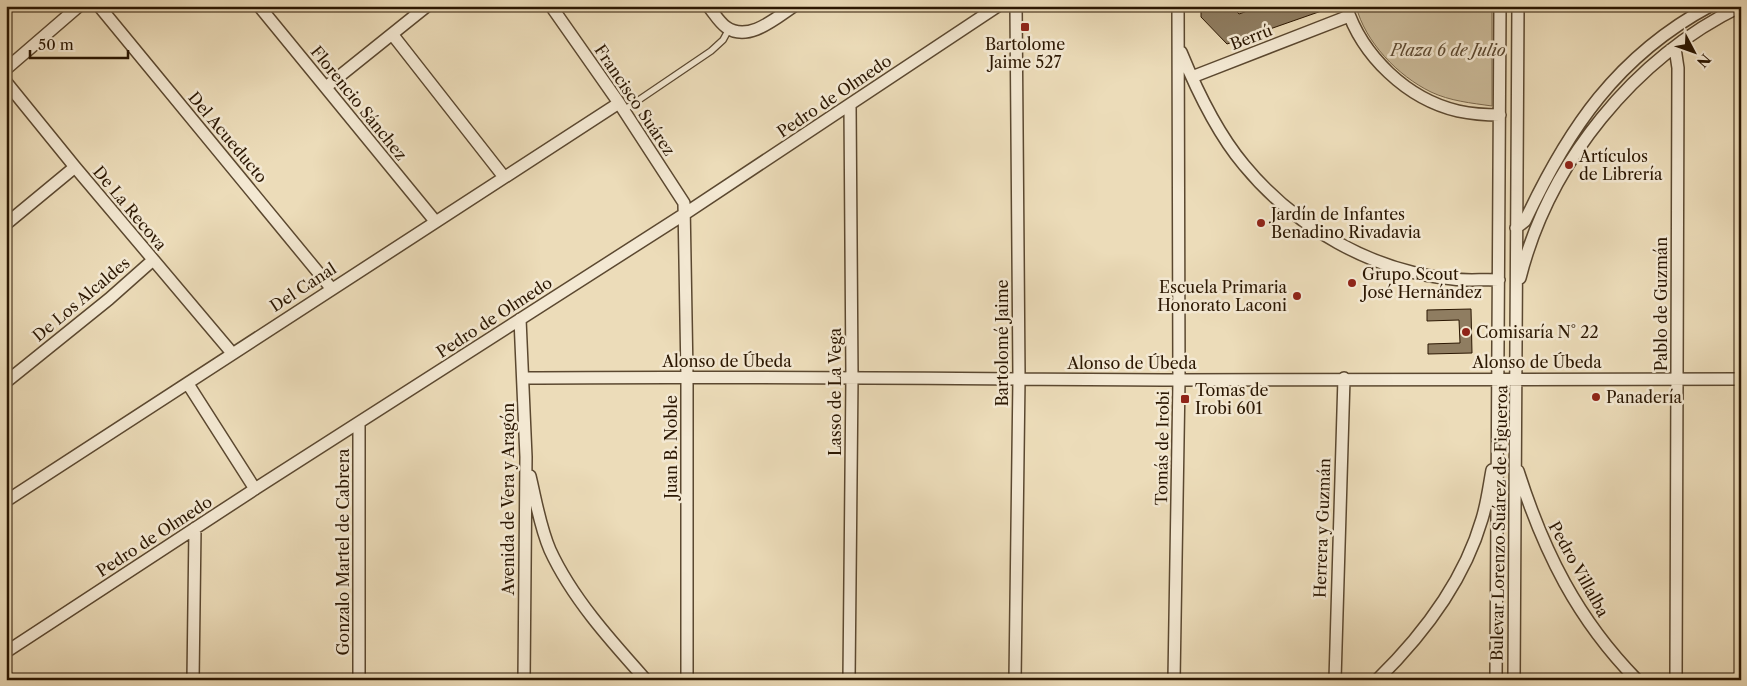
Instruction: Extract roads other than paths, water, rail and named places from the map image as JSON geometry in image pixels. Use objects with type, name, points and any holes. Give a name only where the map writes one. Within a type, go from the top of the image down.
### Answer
[{"type":"street","points":[[6,69],[79,6]]},
{"type":"street","name":"Del Acueducto","points":[[99,6],[331,288]]},
{"type":"street","name":"Florencio Sánchez","points":[[259,6],[435,221]]},
{"type":"street","name":"Francisco Suárez","points":[[552,6],[622,107],[684,203],[686,213]]},
{"type":"street","points":[[708,6],[729,29],[739,33],[764,25],[794,6]]},
{"type":"street","name":"Pedro de Olmedo","points":[[6,652],[255,489],[686,213],[998,6]]},
{"type":"street","name":"Bartolomé Jaime","points":[[1015,680],[1019,378],[1016,6]]},
{"type":"street","name":"Tomás de Irobi","points":[[1174,680],[1179,380],[1178,6]]},
{"type":"street","name":"Bulevar Lorenzo Suárez de Figueroa","points":[[1496,680],[1500,6]]},
{"type":"street","name":"Bulevar Lorenzo Suárez de Figueroa","points":[[1514,680],[1518,6]]},
{"type":"street","points":[[1516,228],[1525,221],[1543,181],[1568,138],[1608,86],[1672,30],[1710,6]]},
{"type":"street","points":[[1515,296],[1533,233],[1571,160],[1608,111],[1631,86],[1674,48],[1702,28],[1741,6]]},
{"type":"street","points":[[326,87],[392,34],[420,8]]},
{"type":"street","points":[[1348,11],[1363,44],[1372,55],[1412,91],[1457,111],[1500,116]]},
{"type":"street","name":"Berrú","points":[[1192,77],[1348,11]]},
{"type":"street","points":[[392,34],[504,177]]},
{"type":"street","points":[[1179,48],[1225,139],[1243,165],[1268,191],[1302,220],[1341,245],[1410,272],[1453,279],[1499,280]]},
{"type":"street","name":"Pablo de Guzmán","points":[[1674,48],[1678,68],[1676,680]]},
{"type":"street","name":"De La Recova","points":[[6,82],[232,353]]},
{"type":"street","name":"Lasso de La Vega","points":[[849,680],[852,378],[850,105]]},
{"type":"street","name":"Del Canal","points":[[6,501],[435,221],[504,177],[622,107]]},
{"type":"street","points":[[6,224],[75,167]]},
{"type":"street","name":"Juan B. Noble","points":[[686,213],[688,376],[687,680]]},
{"type":"street","name":"De Los Alcaldes","points":[[6,382],[109,299],[153,260]]},
{"type":"street","name":"Avenida de Vera y Aragón","points":[[520,319],[526,456],[524,680]]},
{"type":"street","name":"Alonso de Úbeda","points":[[523,378],[688,376],[1179,380],[1344,378],[1741,379]]},
{"type":"street","name":"Herrera y Guzmán","points":[[1335,680],[1344,378]]},
{"type":"street","points":[[188,384],[255,489]]},
{"type":"street","name":"Gonzalo Martel de Cabrera","points":[[359,423],[359,680]]},
{"type":"street","points":[[1377,680],[1402,655],[1433,616],[1466,559],[1482,518],[1497,447]]},
{"type":"street","points":[[526,456],[541,525],[550,551],[587,609],[646,680]]},
{"type":"street","name":"Pedro Villalba","points":[[1514,460],[1533,518],[1558,572],[1586,620],[1616,658],[1637,680]]},
{"type":"street","points":[[193,680],[195,528]]},
{"type":"lane","points":[[622,107],[711,51],[723,40],[729,29]]},
{"type":"place","name":"Bartolome Jaime 527","points":[[1025,27]]},
{"type":"place","name":"Artículos de Librería","points":[[1569,165]]},
{"type":"place","name":"Jardín de Infantes Benadino Rivadavia","points":[[1261,223]]},
{"type":"place","name":"Grupo Scout José Hernández","points":[[1352,283]]},
{"type":"place","name":"Escuela Primaria Honorato Laconi","points":[[1297,296]]},
{"type":"place","name":"Comisaría N° 22","points":[[1466,332]]},
{"type":"place","name":"Panadería","points":[[1596,397]]},
{"type":"place","name":"Tomas de Irobi 601","points":[[1185,399]]},
{"type":"park label","name":"Plaza 6 de Julio","points":[[1448,50]]}]
